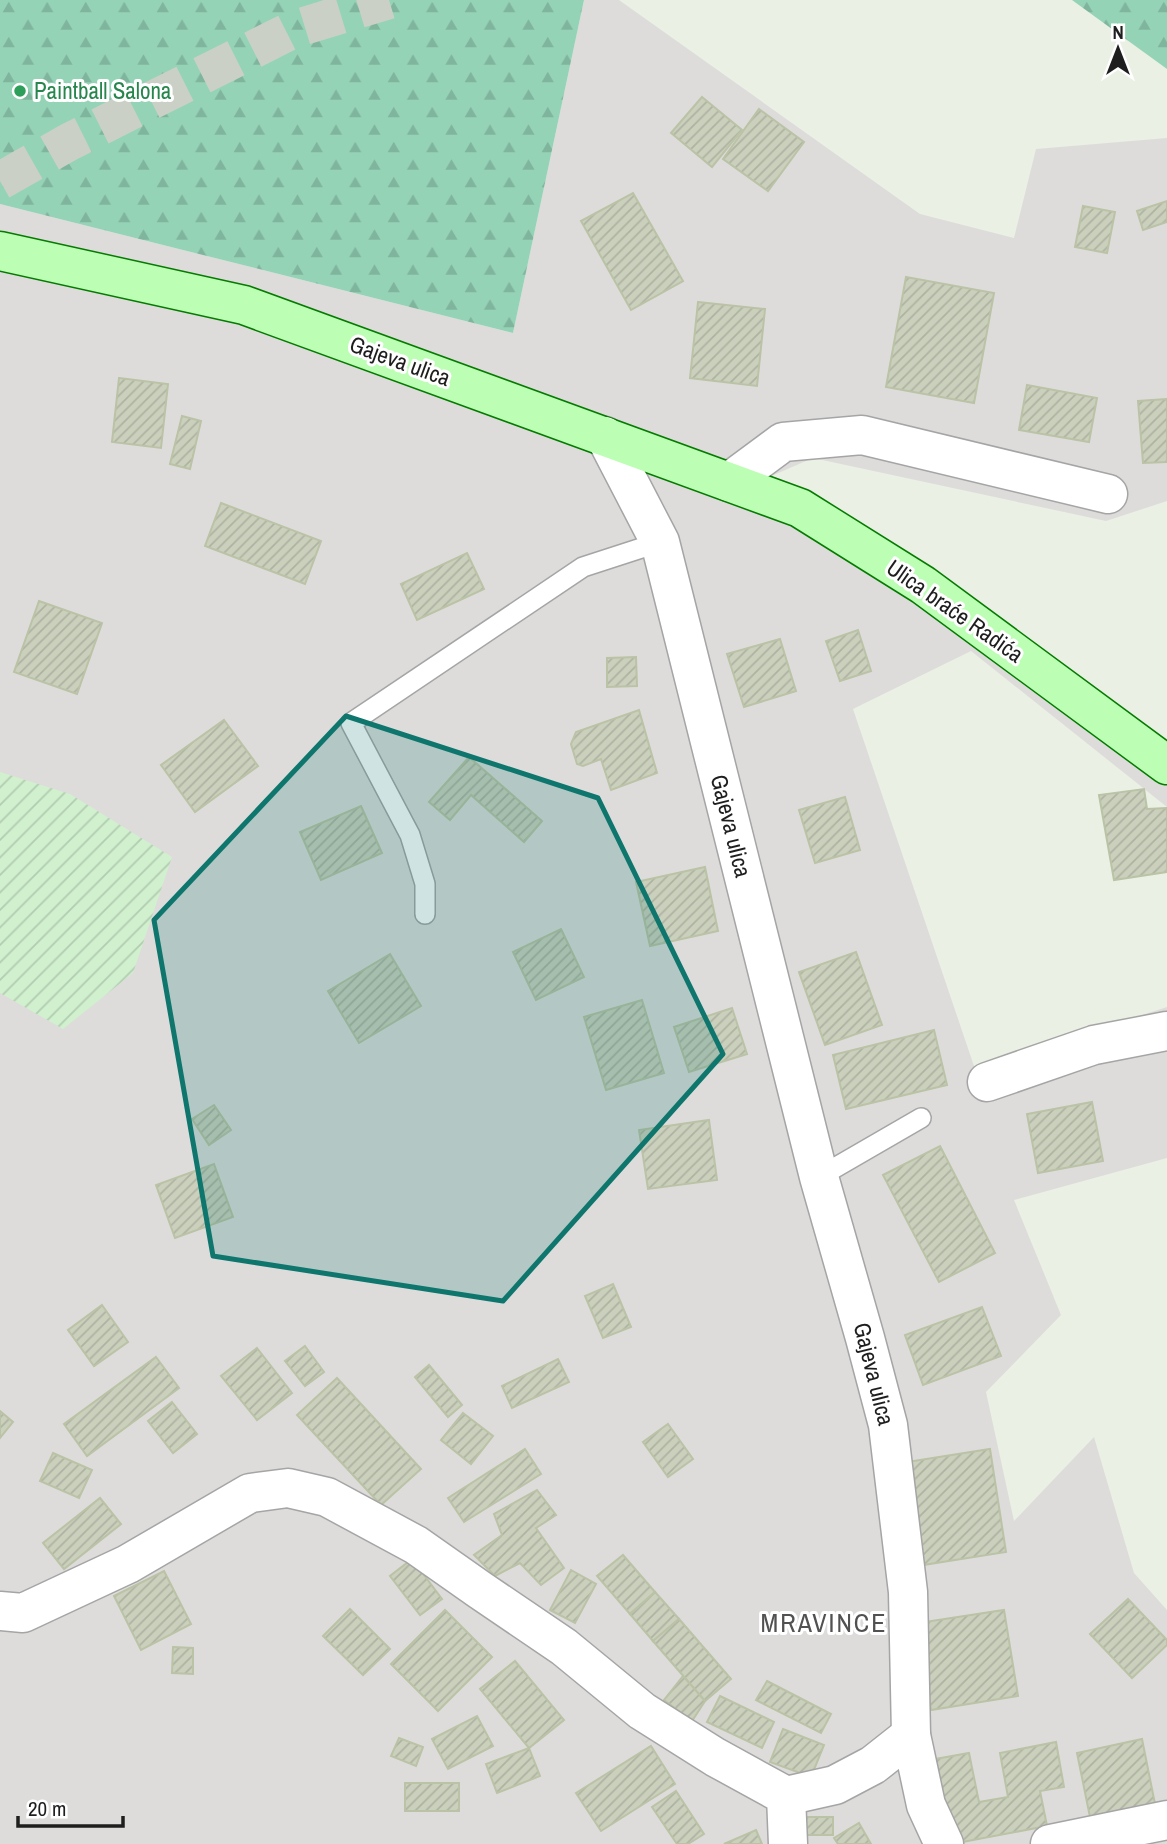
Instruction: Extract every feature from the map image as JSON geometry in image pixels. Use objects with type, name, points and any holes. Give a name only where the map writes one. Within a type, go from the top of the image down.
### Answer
[{"type":"main road","name":"Gajeva ulica","points":[[0,251],[244,304],[605,436]]},
{"type":"main road","name":"Ulica braće Radića","points":[[605,436],[800,508],[923,585],[1167,765]]},
{"type":"street","points":[[729,482],[783,442],[862,435],[1108,494]]},
{"type":"street","name":"Gajeva ulica","points":[[605,436],[660,542],[819,1177],[888,1424],[908,1592],[912,1735],[926,1805],[944,1844]]},
{"type":"street","points":[[986,1082],[1094,1045],[1167,1031]]},
{"type":"street","points":[[0,1611],[23,1613],[117,1570],[250,1493],[288,1488],[327,1497],[416,1545],[564,1647],[642,1711],[715,1757],[786,1796],[835,1785],[873,1765],[912,1735]]},
{"type":"street","points":[[786,1796],[788,1844]]},
{"type":"street","points":[[1050,1844],[1167,1820]]},
{"type":"lane","points":[[425,914],[425,884],[410,835],[351,723],[583,567],[660,542]]},
{"type":"lane","points":[[819,1177],[921,1118]]},
{"type":"highlighted area","points":[[346,716],[598,798],[723,1054],[503,1301],[213,1256],[154,920]]},
{"type":"shaded area","points":[[584,0],[619,0],[920,214],[1014,238],[1036,149],[1167,138],[1167,501],[1106,521],[813,458],[769,477],[1167,745],[1167,807],[971,651],[853,709],[975,1069],[1167,1007],[1167,1158],[1014,1200],[1061,1315],[986,1392],[1014,1521],[1094,1437],[1134,1573],[1167,1610],[1167,1844],[0,1844],[0,204],[513,333]]},
{"type":"green space","points":[[0,0],[584,0],[513,333],[0,204]]},
{"type":"green space","points":[[1072,0],[1167,0],[1167,69]]},
{"type":"green space","points":[[0,772],[70,794],[172,857],[133,973],[63,1029],[0,993]]},
{"type":"building","points":[[702,97],[742,130],[712,167],[671,133]]},
{"type":"building","points":[[759,109],[804,142],[768,191],[723,159]]},
{"type":"building","points":[[633,193],[683,281],[631,310],[581,221]]},
{"type":"building","points":[[1167,201],[1167,222],[1143,230],[1137,211]]},
{"type":"building","points":[[1083,206],[1115,212],[1107,253],[1075,247]]},
{"type":"building","points":[[906,277],[994,293],[974,403],[886,387]]},
{"type":"building","points":[[698,302],[765,309],[757,386],[690,378]]},
{"type":"building","points":[[119,378],[168,384],[161,448],[112,442]]},
{"type":"building","points":[[1027,385],[1097,398],[1089,442],[1019,430]]},
{"type":"building","points":[[1167,399],[1167,462],[1143,463],[1138,401]]},
{"type":"building","points":[[182,416],[201,421],[190,469],[170,464]]},
{"type":"building","points":[[221,503],[321,541],[305,584],[205,546]]},
{"type":"building","points":[[467,553],[484,589],[417,620],[401,584]]},
{"type":"building","points":[[39,601],[102,623],[77,694],[14,672]]},
{"type":"building","points":[[858,630],[871,671],[840,681],[826,641]]},
{"type":"building","points":[[780,639],[796,691],[744,707],[727,654]]},
{"type":"building","points":[[636,657],[637,686],[607,687],[607,658]]},
{"type":"building","points":[[639,710],[657,773],[611,790],[601,759],[583,766],[577,764],[571,744],[576,732]]},
{"type":"building","points":[[224,720],[258,766],[195,812],[161,765]]},
{"type":"building","points":[[469,757],[542,821],[524,842],[471,795],[450,820],[429,802]]},
{"type":"building","points":[[1144,789],[1147,809],[1167,808],[1167,872],[1114,880],[1099,795]]},
{"type":"building","points":[[845,797],[860,850],[815,863],[799,810]]},
{"type":"building","points":[[361,806],[382,853],[321,880],[300,832]]},
{"type":"building","points":[[705,867],[718,931],[650,946],[636,882]]},
{"type":"building","points":[[561,929],[584,977],[536,1000],[513,952]]},
{"type":"building","points":[[856,952],[882,1025],[825,1045],[799,972]]},
{"type":"building","points":[[390,954],[421,1006],[359,1043],[328,991]]},
{"type":"building","points":[[642,1000],[664,1073],[606,1090],[584,1017]]},
{"type":"building","points":[[732,1008],[747,1054],[689,1072],[674,1027]]},
{"type":"building","points":[[934,1030],[947,1085],[846,1109],[833,1055]]},
{"type":"building","points":[[1092,1102],[1103,1161],[1038,1173],[1027,1114]]},
{"type":"building","points":[[214,1105],[231,1130],[209,1145],[192,1119]]},
{"type":"building","points":[[709,1120],[717,1180],[648,1189],[639,1130]]},
{"type":"building","points":[[940,1146],[995,1253],[939,1282],[883,1175]]},
{"type":"building","points":[[214,1164],[233,1217],[175,1238],[156,1185]]},
{"type":"building","points":[[613,1284],[631,1327],[603,1338],[585,1296]]},
{"type":"building","points":[[102,1305],[128,1342],[94,1366],[68,1330]]},
{"type":"building","points":[[982,1307],[1001,1356],[923,1385],[905,1335]]},
{"type":"building","points":[[305,1346],[324,1372],[305,1386],[285,1361]]},
{"type":"building","points":[[257,1348],[292,1393],[257,1420],[221,1376]]},
{"type":"building","points":[[156,1357],[179,1388],[87,1456],[64,1424]]},
{"type":"building","points":[[558,1359],[569,1382],[512,1408],[502,1386]]},
{"type":"building","points":[[429,1365],[462,1405],[448,1417],[415,1377]]},
{"type":"building","points":[[337,1378],[421,1469],[381,1505],[297,1415]]},
{"type":"building","points":[[172,1402],[197,1434],[173,1453],[148,1421]]},
{"type":"building","points":[[0,1411],[13,1422],[0,1438]]},
{"type":"building","points":[[463,1413],[493,1436],[471,1464],[441,1440]]},
{"type":"building","points":[[668,1424],[693,1459],[668,1477],[643,1442]]},
{"type":"building","points":[[525,1449],[541,1474],[464,1522],[448,1498]]},
{"type":"building","points":[[990,1449],[1006,1552],[923,1565],[907,1462]]},
{"type":"building","points":[[53,1453],[92,1470],[79,1498],[40,1481]]},
{"type":"building","points":[[537,1490],[556,1515],[536,1528],[564,1568],[541,1585],[520,1563],[495,1576],[474,1555],[502,1535],[494,1514]]},
{"type":"building","points":[[100,1498],[121,1524],[64,1569],[43,1543]]},
{"type":"building","points":[[623,1555],[655,1592],[630,1614],[597,1576]]},
{"type":"building","points":[[412,1559],[442,1599],[420,1615],[390,1576]]},
{"type":"building","points":[[571,1570],[596,1584],[575,1623],[550,1610]]},
{"type":"building","points":[[164,1571],[191,1624],[141,1650],[114,1596]]},
{"type":"building","points":[[655,1592],[679,1619],[653,1641],[630,1614]]},
{"type":"building","points":[[1128,1599],[1167,1640],[1167,1645],[1132,1678],[1090,1634]]},
{"type":"building","points":[[350,1609],[390,1649],[363,1675],[323,1636]]},
{"type":"building","points":[[445,1610],[492,1657],[438,1711],[391,1664]]},
{"type":"building","points":[[1004,1610],[1018,1696],[931,1710],[918,1623]]},
{"type":"building","points":[[679,1619],[731,1679],[705,1701],[653,1641]]},
{"type":"building","points":[[173,1647],[193,1648],[193,1674],[172,1673]]},
{"type":"building","points":[[515,1661],[564,1720],[529,1748],[480,1689]]},
{"type":"building","points":[[683,1676],[705,1701],[692,1721],[664,1700]]},
{"type":"building","points":[[767,1681],[831,1714],[821,1733],[756,1700]]},
{"type":"building","points":[[720,1696],[774,1722],[762,1748],[707,1722]]},
{"type":"building","points":[[477,1716],[493,1746],[448,1769],[432,1739]]},
{"type":"building","points":[[783,1729],[824,1745],[811,1777],[770,1762]]},
{"type":"building","points":[[399,1738],[423,1747],[416,1766],[391,1756]]},
{"type":"building","points":[[1142,1739],[1155,1804],[1090,1817],[1077,1753]]},
{"type":"building","points":[[1056,1742],[1064,1787],[1040,1791],[1047,1826],[952,1844],[935,1759],[969,1753],[979,1802],[1008,1797],[1000,1753]]},
{"type":"building","points":[[651,1746],[675,1784],[601,1831],[576,1793]]},
{"type":"building","points":[[529,1748],[540,1776],[497,1793],[486,1764]]},
{"type":"building","points":[[405,1783],[459,1783],[459,1811],[405,1811]]},
{"type":"building","points":[[676,1791],[704,1834],[688,1844],[677,1844],[652,1807]]},
{"type":"building","points":[[804,1817],[833,1817],[833,1835],[804,1835]]},
{"type":"building","points":[[859,1823],[871,1844],[838,1844],[834,1838]]},
{"type":"building","points":[[756,1830],[762,1844],[724,1844]]},
{"type":"tunnel","points":[[0,181],[69,142],[294,29],[389,0]]},
{"type":"place","name":"Paintball Salona","points":[[20,91]]},
{"type":"district","name":"MRAVINCE","points":[[824,1623]]}]
